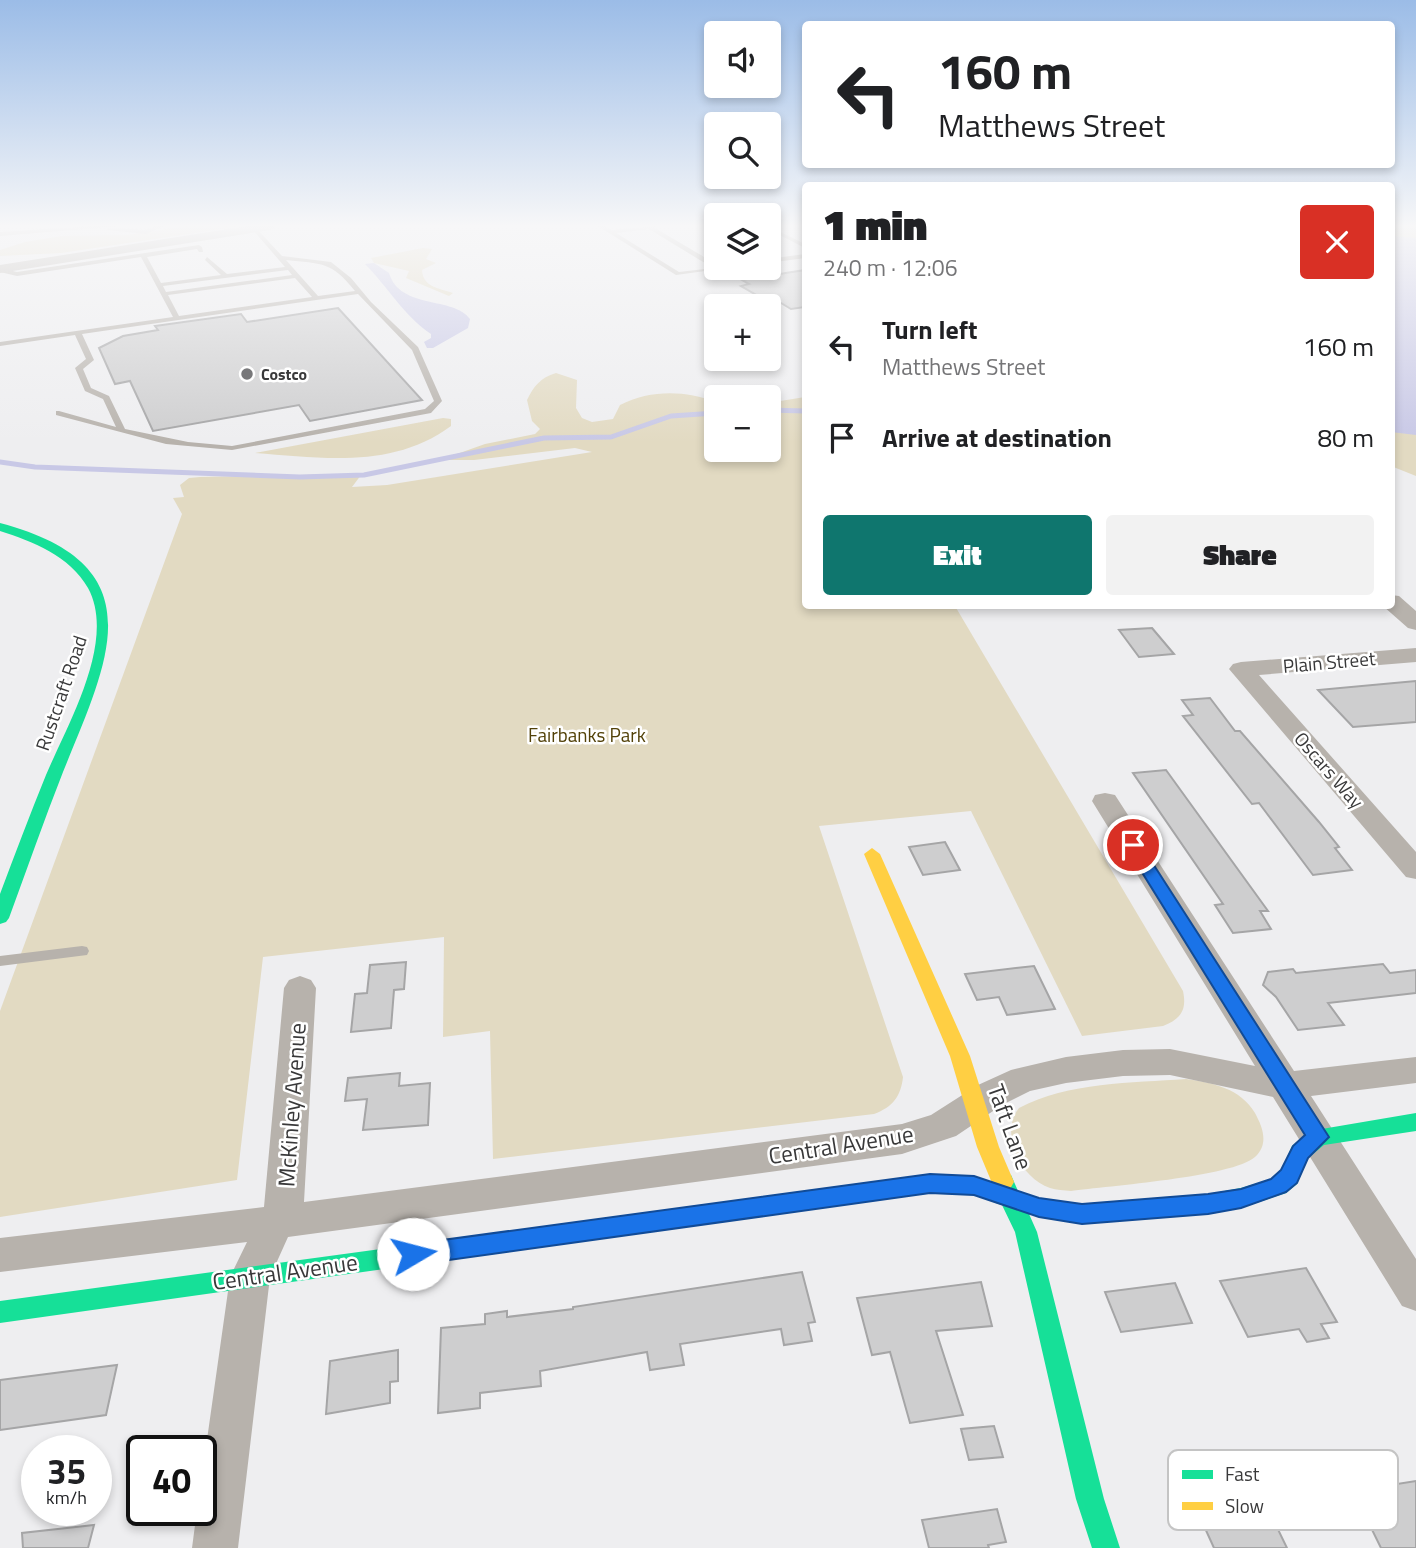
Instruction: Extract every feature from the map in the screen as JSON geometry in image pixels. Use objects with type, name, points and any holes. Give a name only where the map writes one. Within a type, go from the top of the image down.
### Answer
[{"type":"street","name":"Rustcraft Road","points":[[0,527],[58,551],[75,565],[95,590],[104,621],[94,671],[0,918]]},
{"type":"street","points":[[1395,605],[1416,623]]},
{"type":"street","name":"Plain Street","points":[[1241,669],[1416,655]]},
{"type":"street","name":"Oscars Way","points":[[1241,669],[1416,870]]},
{"type":"street","points":[[1105,801],[1416,1293]]},
{"type":"street","name":"Taft Lane","points":[[872,855],[960,1056],[988,1147],[1026,1232],[1090,1499],[1106,1548]]},
{"type":"street","name":"McKinley Avenue","points":[[215,1548],[250,1277],[285,1202],[300,988]]},
{"type":"street","name":"Central Avenue","points":[[0,1255],[276,1222],[902,1139],[943,1126],[1023,1079],[1066,1070],[1146,1061],[1190,1064],[1248,1080],[1286,1086],[1416,1070]]},
{"type":"street","points":[[1318,1137],[1416,1122]]},
{"type":"street","name":"Central Avenue","points":[[0,1312],[930,1183],[974,1186],[1061,1213],[1092,1214],[1208,1204],[1241,1198],[1278,1186],[1289,1177],[1300,1152],[1318,1137]]},
{"type":"lane","points":[[166,298],[177,318]]},
{"type":"lane","points":[[0,344],[314,298]]},
{"type":"lane","points":[[59,413],[164,442],[207,448],[232,448],[428,411],[438,401],[415,349],[365,298]]},
{"type":"lane","points":[[78,333],[90,360],[79,368],[88,389],[106,398],[122,431]]},
{"type":"lane","points":[[0,961],[82,951]]},
{"type":"green space","points":[[1395,298],[1416,298],[1416,476],[1395,468]]},
{"type":"green space","name":"Fairbanks Park","points":[[556,373],[577,380],[576,408],[582,418],[592,422],[613,419],[620,405],[655,394],[704,398],[704,462],[781,462],[781,401],[802,397],[802,609],[957,609],[1183,991],[1184,1004],[1181,1013],[1163,1026],[1082,1036],[971,811],[819,826],[903,1077],[895,1100],[881,1111],[874,1114],[493,1159],[490,1031],[443,1037],[444,937],[263,957],[237,1180],[0,1217],[0,1011],[182,514],[173,498],[184,497],[180,485],[189,478],[200,477],[348,474],[361,475],[352,487],[387,485],[592,452],[575,448],[474,460],[440,460],[485,444],[535,434],[540,429],[532,421],[527,400],[538,383]]},
{"type":"green space","points":[[443,418],[451,419],[451,426],[429,440],[381,455],[332,458],[255,453]]},
{"type":"green space","points":[[1186,1079],[1225,1088],[1249,1105],[1258,1119],[1263,1136],[1262,1147],[1255,1157],[1242,1164],[1197,1175],[1071,1191],[1052,1189],[1039,1183],[1022,1165],[1016,1154],[1011,1130],[1013,1118],[1019,1108],[1038,1099],[1101,1085]]},
{"type":"water","points":[[394,298],[416,298],[452,307],[470,319],[468,328],[433,348],[427,348],[424,342],[431,338],[431,334]]},
{"type":"water","points":[[1395,298],[1416,298],[1416,435],[1395,432]]},
{"type":"building","points":[[781,298],[802,298],[802,307],[791,309],[781,303]]},
{"type":"building","name":"Costco","points":[[338,308],[422,400],[310,421],[299,405],[153,431],[130,381],[115,384],[99,348],[123,336],[158,330],[155,326],[241,314],[247,322]]},
{"type":"building","points":[[1152,628],[1174,654],[1139,657],[1119,630]]},
{"type":"building","points":[[1416,681],[1416,722],[1353,727],[1318,690]]},
{"type":"building","points":[[1210,698],[1235,731],[1240,731],[1319,822],[1339,847],[1335,848],[1352,870],[1313,875],[1259,803],[1252,804],[1183,716],[1193,715],[1182,700]]},
{"type":"building","points":[[1166,770],[1268,911],[1260,911],[1271,929],[1233,933],[1215,905],[1223,904],[1133,773]]},
{"type":"building","points":[[945,842],[960,870],[923,875],[909,847]]},
{"type":"building","points":[[406,962],[404,989],[394,990],[391,1028],[351,1032],[355,994],[367,993],[370,965]]},
{"type":"building","points":[[1383,964],[1390,973],[1416,970],[1416,993],[1328,1003],[1344,1025],[1298,1030],[1276,997],[1263,985],[1268,972],[1293,969],[1296,973]]},
{"type":"building","points":[[1034,966],[1055,1009],[1007,1015],[999,997],[977,1000],[965,974]]},
{"type":"building","points":[[400,1073],[399,1086],[430,1083],[428,1125],[363,1130],[367,1099],[345,1101],[348,1078]]},
{"type":"building","points":[[1306,1268],[1337,1322],[1321,1324],[1329,1338],[1307,1342],[1299,1329],[1248,1337],[1220,1281]]},
{"type":"building","points":[[802,1272],[815,1322],[808,1323],[812,1341],[784,1345],[781,1329],[680,1344],[684,1365],[650,1370],[647,1352],[540,1371],[541,1386],[480,1393],[480,1408],[438,1413],[441,1328],[485,1324],[485,1314],[507,1311],[507,1317],[573,1309]]},
{"type":"building","points":[[981,1282],[992,1326],[936,1331],[963,1415],[910,1423],[890,1352],[872,1355],[857,1298]]},
{"type":"building","points":[[1175,1283],[1192,1323],[1121,1332],[1105,1292]]},
{"type":"building","points":[[398,1350],[398,1381],[390,1382],[390,1403],[326,1414],[330,1361]]},
{"type":"building","points":[[117,1365],[106,1415],[0,1430],[0,1380]]},
{"type":"building","points":[[994,1426],[1003,1457],[969,1460],[961,1429]]},
{"type":"building","points":[[1416,1481],[1416,1548],[1381,1548],[1372,1530],[1398,1530],[1398,1484]]},
{"type":"building","points":[[997,1509],[1006,1542],[988,1545],[989,1548],[929,1548],[922,1520]]},
{"type":"building","points":[[94,1526],[88,1548],[23,1548],[22,1533]]},
{"type":"building","points":[[1206,1530],[1278,1530],[1287,1548],[1214,1548]]},
{"type":"waterway","points":[[781,410],[802,411]]},
{"type":"waterway","points":[[0,462],[35,467],[300,477],[364,475],[544,438],[611,437],[671,416],[704,414]]},
{"type":"traffic: fast","points":[[0,527],[47,545],[75,564],[95,589],[101,605],[103,625],[101,646],[89,691],[0,918]]},
{"type":"traffic: fast","points":[[1004,1196],[1039,1208],[1082,1214],[1208,1204],[1241,1198],[1278,1186],[1289,1177],[1300,1152],[1318,1137],[1416,1122]]},
{"type":"traffic: fast","points":[[1003,1182],[1026,1232],[1090,1499],[1106,1548]]},
{"type":"traffic: fast","points":[[0,1312],[491,1244]]},
{"type":"traffic: slow","points":[[872,854],[960,1056],[988,1147],[1003,1182]]},
{"type":"traffic: slow","points":[[491,1244],[930,1183],[974,1186],[1004,1196]]},
{"type":"place","name":"Costco","points":[[247,374]]},
{"type":"route","points":[[413,1254],[930,1183],[974,1186],[993,1190],[1039,1208],[1082,1214],[1208,1204],[1241,1198],[1278,1186],[1289,1177],[1300,1152],[1318,1137],[1133,845]]}]
